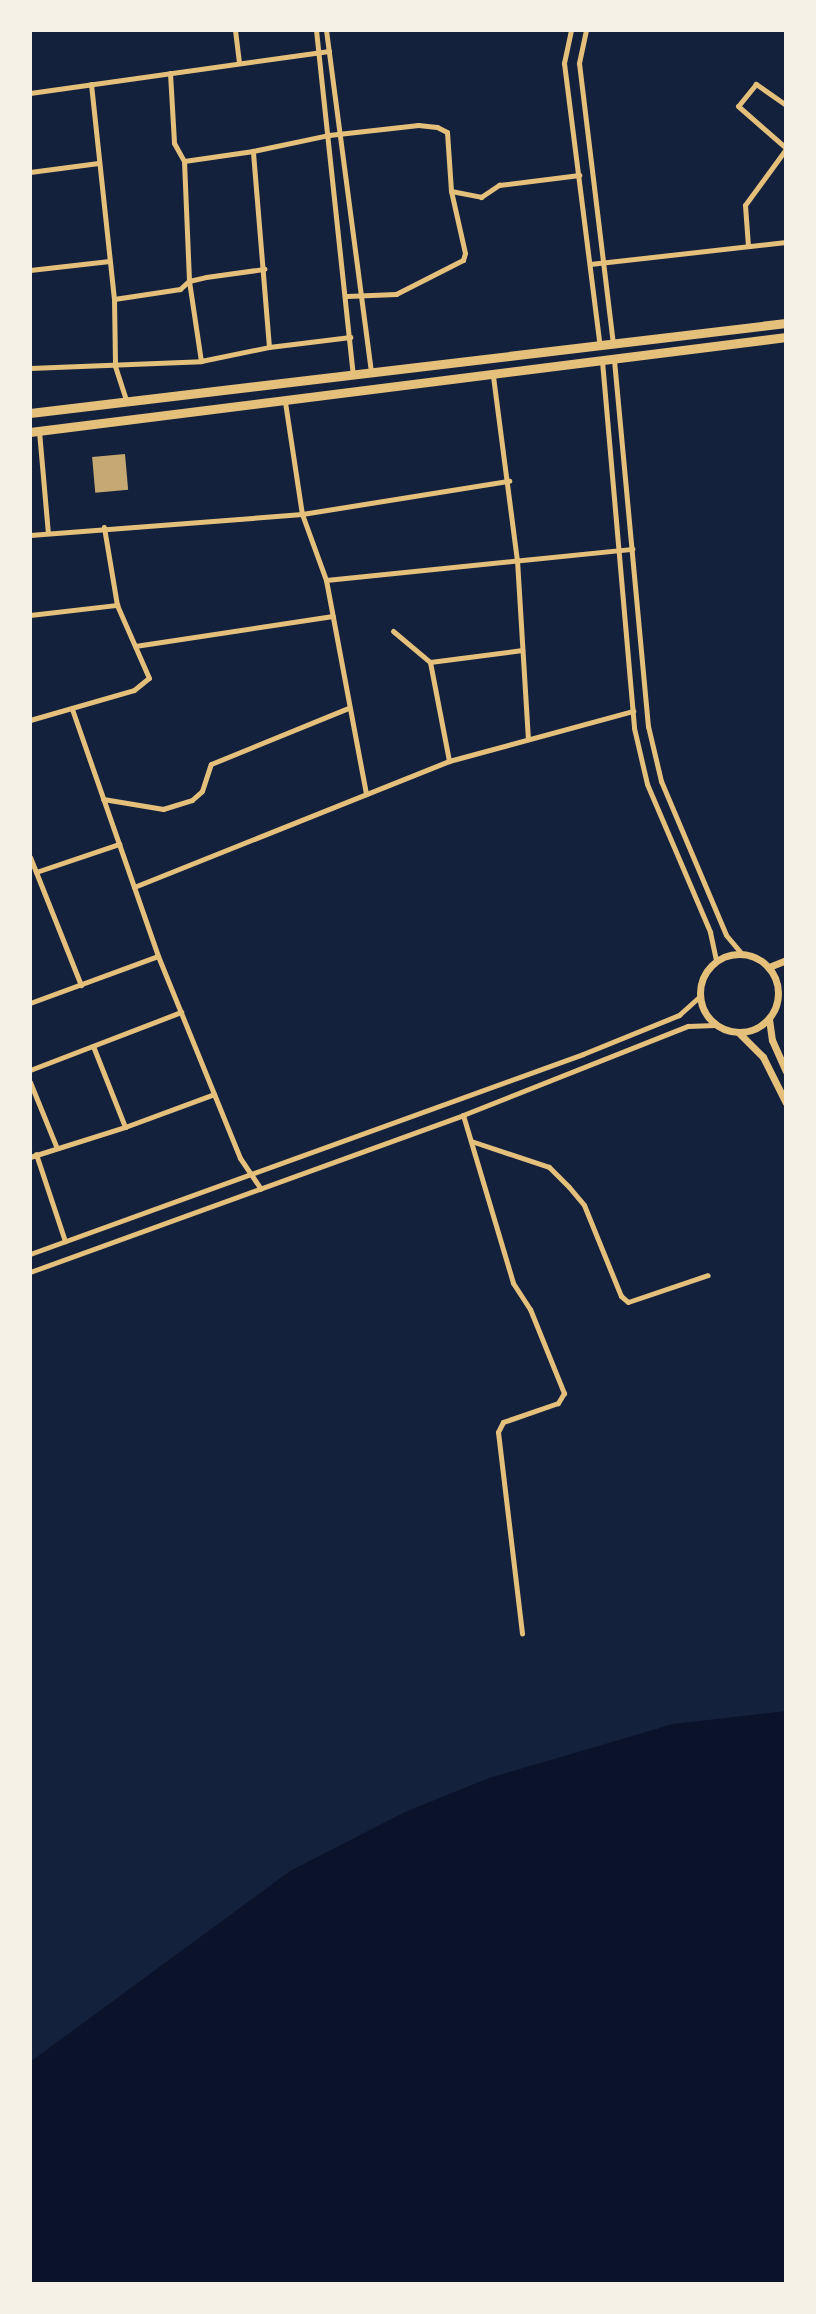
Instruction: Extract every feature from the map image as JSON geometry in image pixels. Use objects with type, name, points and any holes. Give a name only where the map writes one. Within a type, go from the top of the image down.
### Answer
[{"type":"highway","points":[[30,413],[786,323]]},
{"type":"highway","points":[[34,431],[786,337]]},
{"type":"street","points":[[235,30],[239,63]]},
{"type":"street","points":[[316,30],[353,374]]},
{"type":"street","points":[[326,30],[371,371]]},
{"type":"street","points":[[571,30],[564,63],[600,346]]},
{"type":"street","points":[[586,30],[579,63],[613,344]]},
{"type":"street","points":[[30,93],[329,51]]},
{"type":"street","points":[[170,73],[174,143],[184,161],[189,281],[201,361]]},
{"type":"street","points":[[91,84],[114,299],[115,366],[126,401]]},
{"type":"street","points":[[748,246],[745,205],[786,148],[738,106],[756,84],[786,105]]},
{"type":"street","points":[[184,161],[329,135],[418,125],[444,130],[449,138],[451,191],[465,257],[416,287],[396,294],[347,296]]},
{"type":"street","points":[[253,151],[269,347]]},
{"type":"street","points":[[577,159],[591,157]]},
{"type":"street","points":[[30,172],[98,163]]},
{"type":"street","points":[[334,175],[346,174]]},
{"type":"street","points":[[451,191],[481,197],[499,185],[579,175]]},
{"type":"street","points":[[590,264],[786,242]]},
{"type":"street","points":[[30,270],[109,261]]},
{"type":"street","points":[[114,299],[180,289],[189,281],[264,269]]},
{"type":"street","points":[[30,368],[201,361],[269,347],[350,337]]},
{"type":"street","points":[[614,358],[648,726],[657,768],[726,935],[741,953]]},
{"type":"street","points":[[602,360],[633,711],[644,771],[710,932],[716,961]]},
{"type":"street","points":[[493,376],[517,560],[528,739]]},
{"type":"street","points":[[285,402],[302,514],[326,580],[366,794]]},
{"type":"street","points":[[34,431],[48,533]]},
{"type":"street","points":[[30,535],[302,514],[509,481]]},
{"type":"street","points":[[30,720],[144,684],[149,678],[117,605],[104,527]]},
{"type":"street","points":[[326,580],[632,549]]},
{"type":"street","points":[[30,615],[117,605]]},
{"type":"street","points":[[135,646],[333,616]]},
{"type":"street","points":[[393,631],[430,662],[449,761]]},
{"type":"street","points":[[430,662],[522,650]]},
{"type":"street","points":[[103,799],[163,809],[192,800],[202,791],[211,764],[348,708]]},
{"type":"street","points":[[72,709],[158,956],[240,1158],[261,1189]]},
{"type":"street","points":[[134,887],[449,761],[633,711]]},
{"type":"street","points":[[644,771],[657,768]]},
{"type":"street","points":[[36,872],[119,844]]},
{"type":"street","points":[[30,857],[81,985]]},
{"type":"street","points":[[715,1025],[704,1012],[701,983],[716,961],[741,953],[752,955],[769,967],[779,991],[777,1006],[760,1027],[739,1033]]},
{"type":"street","points":[[30,1003],[158,956]]},
{"type":"street","points":[[769,967],[786,960]]},
{"type":"street","points":[[779,991],[786,984]]},
{"type":"street","points":[[30,1254],[597,1049],[679,1015],[700,996]]},
{"type":"street","points":[[30,1070],[181,1012]]},
{"type":"street","points":[[769,1019],[772,1040],[786,1071]]},
{"type":"street","points":[[30,1272],[463,1115],[688,1026],[715,1025],[739,1033],[763,1057],[786,1103]]},
{"type":"street","points":[[93,1046],[125,1127]]},
{"type":"street","points":[[30,1082],[56,1146]]},
{"type":"street","points":[[65,1241],[33,1156],[214,1094]]},
{"type":"street","points":[[463,1115],[513,1283],[530,1309],[564,1393],[558,1403],[503,1422],[498,1432],[522,1634]]},
{"type":"street","points":[[471,1141],[549,1167],[569,1187],[584,1205],[621,1296],[628,1302],[708,1275]]},
{"type":"water","points":[[786,1711],[786,2284],[30,2284],[30,2062],[290,1871],[405,1812],[489,1778],[673,1724]]},
{"type":"building","points":[[125,454],[128,490],[95,493],[92,457]]}]
